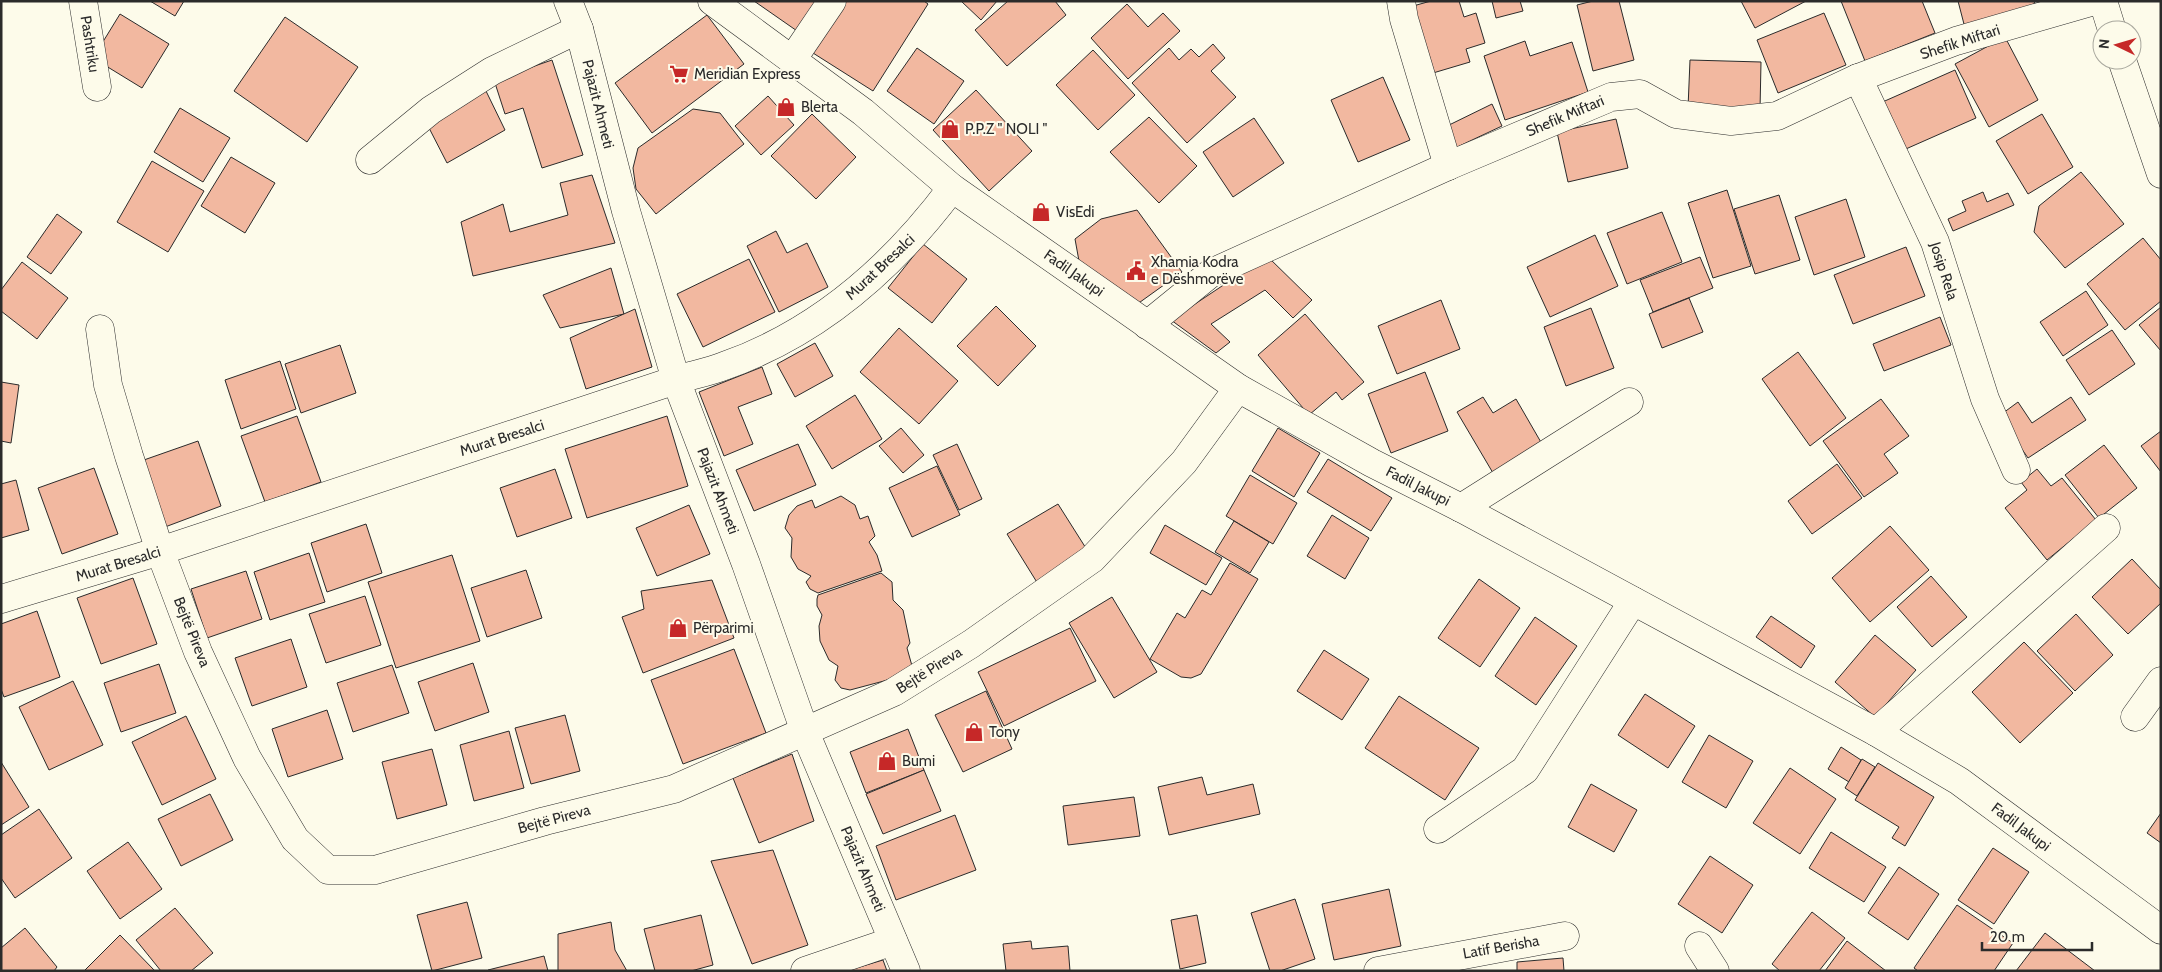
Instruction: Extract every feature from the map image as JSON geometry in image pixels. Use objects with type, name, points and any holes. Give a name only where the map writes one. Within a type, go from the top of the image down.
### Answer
[{"type":"street","name":"Pashtriku","points":[[82,1],[97,87]]},
{"type":"street","name":"Pajazit Ahmeti","points":[[568,1],[579,29],[626,211],[676,380],[746,564],[805,732],[906,971]]},
{"type":"street","name":"Fadil Jakupi","points":[[712,1],[864,112],[952,188],[1238,388],[1372,463],[1460,508],[1876,732],[1959,781],[2161,930]]},
{"type":"street","points":[[792,60],[832,1]]},
{"type":"street","points":[[1401,1],[1404,19],[1448,166]]},
{"type":"street","name":"Shefik Miftari","points":[[1147,325],[1211,273],[1448,166],[1611,97],[1640,94],[1676,114],[1730,121],[1777,116],[1858,78],[1956,41],[2094,1]]},
{"type":"street","points":[[2103,1],[2109,20]]},
{"type":"street","points":[[370,160],[431,110],[492,71],[579,29]]},
{"type":"street","points":[[2125,70],[2161,174]]},
{"type":"street","name":"Josip Rela","points":[[1858,78],[1936,242],[1985,399],[2016,470]]},
{"type":"street","name":"Murat Bresalci","points":[[1,599],[160,551],[676,380],[725,366],[774,343],[858,291],[926,224],[952,188]]},
{"type":"street","name":"Bejtë Pireva","points":[[100,329],[108,385],[160,551],[198,652],[247,758],[295,839],[328,870],[375,870],[545,821],[674,789],[894,692],[971,644],[1092,559],[1184,462],[1238,388]]},
{"type":"street","name":"Fadil Jakupi","points":[[1460,508],[1628,402]]},
{"type":"street","points":[[1876,732],[2106,528]]},
{"type":"street","points":[[1438,829],[1525,770],[1633,601]]},
{"type":"street","points":[[2135,717],[2161,681]]},
{"type":"street","name":"Latif Berisha","points":[[1378,971],[1565,936]]},
{"type":"street","points":[[805,971],[893,941]]},
{"type":"street","points":[[1699,946],[1714,971]]},
{"type":"building","points":[[150,1],[184,1],[175,16]]},
{"type":"building","points":[[754,1],[818,1],[800,33]]},
{"type":"building","points":[[846,1],[924,1],[928,4],[873,91],[813,53]]},
{"type":"building","points":[[961,1],[997,1],[981,20]]},
{"type":"building","points":[[1008,1],[1055,1],[1066,15],[1007,66],[975,30]]},
{"type":"building","points":[[1431,1],[1459,1],[1464,17],[1476,13],[1485,43],[1466,49],[1470,62],[1433,73],[1413,6]]},
{"type":"building","points":[[1492,1],[1520,1],[1523,11],[1496,18]]},
{"type":"building","points":[[1593,1],[1619,1],[1634,60],[1593,71],[1577,5]]},
{"type":"building","points":[[1741,1],[1806,1],[1755,28]]},
{"type":"building","points":[[1841,1],[1922,1],[1935,33],[1865,61]]},
{"type":"building","points":[[1958,1],[2034,1],[2036,8],[1965,28]]},
{"type":"building","points":[[1127,4],[1148,27],[1163,13],[1180,31],[1128,79],[1091,38]]},
{"type":"building","points":[[1824,13],[1846,65],[1778,93],[1757,40]]},
{"type":"building","points":[[120,14],[169,44],[142,88],[93,58]]},
{"type":"building","name":"Meridian Express","points":[[707,15],[744,64],[652,133],[615,83]]},
{"type":"building","points":[[285,17],[358,67],[307,142],[234,91]]},
{"type":"building","points":[[2005,37],[2038,100],[1989,127],[1955,64]]},
{"type":"building","points":[[1525,41],[1530,56],[1572,42],[1588,92],[1505,120],[1484,56]]},
{"type":"building","points":[[1213,44],[1225,58],[1211,71],[1236,97],[1187,143],[1132,83],[1169,48],[1179,60],[1191,49],[1199,57]]},
{"type":"building","points":[[917,48],[964,81],[934,124],[887,91]]},
{"type":"building","points":[[1093,50],[1135,95],[1098,130],[1056,85]]},
{"type":"building","points":[[552,60],[583,155],[542,168],[523,108],[505,114],[494,80]]},
{"type":"building","points":[[1690,60],[1761,62],[1760,110],[1688,108]]},
{"type":"building","points":[[1955,70],[1976,118],[1899,152],[1878,104]]},
{"type":"building","points":[[1383,77],[1410,140],[1358,162],[1331,100]]},
{"type":"building","points":[[976,90],[1032,151],[989,191],[933,130]]},
{"type":"building","points":[[486,91],[505,130],[447,163],[428,126]]},
{"type":"building","points":[[768,96],[794,125],[761,155],[735,126]]},
{"type":"building","points":[[1492,104],[1502,126],[1455,148],[1445,127]]},
{"type":"building","points":[[180,108],[230,138],[203,182],[154,152]]},
{"type":"building","points":[[693,109],[720,113],[744,144],[656,214],[636,189],[633,168],[638,148]]},
{"type":"building","points":[[812,114],[856,157],[816,199],[771,156]]},
{"type":"building","points":[[2042,114],[2073,167],[2028,194],[1996,141]]},
{"type":"building","points":[[1149,117],[1197,166],[1159,203],[1110,152]]},
{"type":"building","points":[[1254,118],[1284,163],[1233,197],[1203,152]]},
{"type":"building","points":[[1616,119],[1628,168],[1568,182],[1557,132]]},
{"type":"building","points":[[231,157],[275,183],[245,233],[201,206]]},
{"type":"building","points":[[152,161],[204,191],[168,252],[117,222]]},
{"type":"building","points":[[2081,172],[2124,224],[2065,268],[2034,232],[2039,206]]},
{"type":"building","points":[[592,175],[615,243],[473,276],[461,222],[503,204],[510,232],[568,215],[560,183]]},
{"type":"building","points":[[1727,190],[1751,266],[1713,278],[1688,203]]},
{"type":"building","points":[[1983,192],[1987,202],[2008,193],[2014,205],[1953,231],[1948,219],[1966,211],[1962,201]]},
{"type":"building","points":[[1779,195],[1800,260],[1755,274],[1734,209]]},
{"type":"building","points":[[1846,199],[1865,257],[1814,275],[1795,217]]},
{"type":"building","points":[[1137,210],[1182,272],[1136,305],[1079,261],[1075,239],[1101,219]]},
{"type":"building","points":[[1662,212],[1682,262],[1627,284],[1607,233]]},
{"type":"building","points":[[57,214],[82,232],[51,274],[27,257]]},
{"type":"building","points":[[776,231],[787,253],[807,243],[828,287],[779,312],[747,246]]},
{"type":"building","points":[[1595,235],[1618,286],[1550,317],[1527,267]]},
{"type":"building","points":[[2143,238],[2161,260],[2161,301],[2125,330],[2087,284]]},
{"type":"building","points":[[923,244],[967,279],[932,323],[888,288]]},
{"type":"building","points":[[1906,247],[1925,296],[1853,324],[1834,275]]},
{"type":"building","points":[[1267,256],[1312,300],[1293,318],[1265,290],[1211,324],[1230,342],[1216,353],[1171,320]]},
{"type":"building","points":[[1700,257],[1713,288],[1653,312],[1640,280]]},
{"type":"building","points":[[749,259],[775,312],[703,347],[677,294]]},
{"type":"building","points":[[22,262],[68,298],[37,339],[1,311],[1,290]]},
{"type":"building","points":[[611,268],[624,314],[560,328],[543,295]]},
{"type":"building","points":[[2086,291],[2108,325],[2063,356],[2040,322]]},
{"type":"building","points":[[1689,298],[1703,332],[1662,348],[1649,314]]},
{"type":"building","points":[[1441,300],[1460,349],[1397,374],[1378,326]]},
{"type":"building","points":[[996,306],[1036,346],[998,386],[957,346]]},
{"type":"building","points":[[2161,307],[2161,351],[2139,325]]},
{"type":"building","points":[[1591,308],[1614,368],[1566,386],[1544,327]]},
{"type":"building","points":[[635,309],[652,367],[586,389],[570,338]]},
{"type":"building","points":[[1305,314],[1364,382],[1342,400],[1336,392],[1309,415],[1258,355]]},
{"type":"building","points":[[1940,317],[1951,345],[1884,371],[1873,344]]},
{"type":"building","points":[[899,328],[958,381],[919,424],[860,372]]},
{"type":"building","points":[[2112,330],[2135,364],[2089,395],[2066,360]]},
{"type":"building","points":[[815,343],[833,376],[795,397],[777,364]]},
{"type":"building","points":[[340,345],[356,393],[301,413],[285,364]]},
{"type":"building","points":[[1798,352],[1846,418],[1810,446],[1762,379]]},
{"type":"building","points":[[280,361],[296,409],[241,429],[225,380]]},
{"type":"building","points":[[762,367],[772,394],[738,407],[753,444],[724,456],[699,392]]},
{"type":"building","points":[[1425,372],[1448,431],[1391,453],[1368,394]]},
{"type":"building","points":[[1,382],[19,385],[11,443],[1,441]]},
{"type":"building","points":[[855,395],[882,439],[832,469],[806,426]]},
{"type":"building","points":[[1483,397],[1493,413],[1516,399],[1542,444],[1493,473],[1457,412]]},
{"type":"building","points":[[2071,397],[2086,420],[2028,458],[1999,416],[2018,402],[2032,423]]},
{"type":"building","points":[[1881,399],[1909,436],[1884,454],[1898,473],[1864,497],[1823,441]]},
{"type":"building","points":[[297,416],[321,482],[265,502],[241,436]]},
{"type":"building","points":[[667,416],[688,486],[587,518],[565,449]]},
{"type":"building","points":[[901,428],[924,455],[903,473],[879,446]]},
{"type":"building","points":[[1278,428],[1320,453],[1294,497],[1252,471]]},
{"type":"building","points":[[2161,431],[2161,472],[2141,446]]},
{"type":"building","points":[[198,441],[221,506],[165,527],[141,461]]},
{"type":"building","points":[[798,444],[816,485],[754,511],[736,470]]},
{"type":"building","points":[[957,444],[982,499],[959,510],[933,455]]},
{"type":"building","points":[[2104,445],[2137,488],[2099,518],[2065,475]]},
{"type":"building","points":[[1328,459],[1392,498],[1371,531],[1307,492]]},
{"type":"building","points":[[1837,464],[1862,498],[1812,534],[1788,501]]},
{"type":"building","points":[[937,466],[960,515],[912,537],[889,488]]},
{"type":"building","points":[[94,468],[118,534],[62,554],[38,488]]},
{"type":"building","points":[[555,469],[572,518],[517,537],[500,488]]},
{"type":"building","points":[[2037,469],[2051,486],[2062,478],[2096,520],[2047,560],[2005,508],[2027,490],[2021,482]]},
{"type":"building","points":[[1250,475],[1297,503],[1273,544],[1226,516]]},
{"type":"building","points":[[16,480],[29,530],[1,538],[1,484]]},
{"type":"building","points":[[841,496],[855,505],[860,519],[868,516],[875,536],[869,542],[877,555],[882,571],[818,593],[810,589],[806,582],[811,576],[798,569],[791,557],[792,538],[785,528],[789,515],[797,506],[812,500],[815,508]]},
{"type":"building","points":[[1058,504],[1089,553],[1038,584],[1007,534]]},
{"type":"building","points":[[689,505],[710,554],[657,576],[636,528]]},
{"type":"building","points":[[1332,515],[1369,538],[1345,579],[1307,556]]},
{"type":"building","points":[[1234,521],[1269,542],[1250,573],[1215,552]]},
{"type":"building","points":[[366,524],[382,573],[327,592],[311,543]]},
{"type":"building","points":[[1165,525],[1222,558],[1206,585],[1150,553]]},
{"type":"building","points":[[1890,526],[1929,570],[1870,622],[1832,578]]},
{"type":"building","points":[[309,553],[325,602],[270,620],[254,572]]},
{"type":"building","points":[[452,555],[480,641],[396,668],[368,582]]},
{"type":"building","points":[[2132,559],[2161,590],[2161,603],[2128,634],[2092,597]]},
{"type":"building","points":[[1230,563],[1258,579],[1201,674],[1191,678],[1181,677],[1150,659],[1177,613],[1185,618],[1202,590],[1211,595]]},
{"type":"building","points":[[526,570],[542,618],[487,637],[471,588]]},
{"type":"building","points":[[246,571],[262,619],[207,638],[191,589]]},
{"type":"building","points":[[881,573],[892,582],[893,600],[903,610],[910,643],[907,648],[914,673],[850,690],[841,688],[835,680],[838,666],[829,660],[820,641],[819,626],[822,615],[817,606],[818,595]]},
{"type":"building","points":[[1931,576],[1967,617],[1932,647],[1897,607]]},
{"type":"building","points":[[133,578],[157,644],[101,664],[77,598]]},
{"type":"building","points":[[1479,579],[1520,608],[1480,667],[1438,638]]},
{"type":"building","name":"Përparimi","points":[[712,580],[734,638],[643,673],[622,617],[644,609],[641,591]]},
{"type":"building","points":[[365,596],[381,645],[326,663],[309,614]]},
{"type":"building","points":[[1112,597],[1157,672],[1114,698],[1069,623]]},
{"type":"building","points":[[37,611],[60,677],[4,697],[1,689],[1,624]]},
{"type":"building","points":[[2076,614],[2113,655],[2075,691],[2037,651]]},
{"type":"building","points":[[1771,616],[1815,646],[1801,668],[1756,637]]},
{"type":"building","points":[[1535,617],[1577,646],[1536,705],[1495,676]]},
{"type":"building","points":[[1070,628],[1096,681],[1004,726],[978,672]]},
{"type":"building","points":[[1875,635],[1916,670],[1875,717],[1835,682]]},
{"type":"building","points":[[291,639],[307,687],[252,706],[235,658]]},
{"type":"building","points":[[2024,642],[2073,693],[2020,743],[1972,692]]},
{"type":"building","points":[[734,649],[766,733],[683,764],[651,680]]},
{"type":"building","points":[[1324,650],[1369,679],[1342,720],[1297,691]]},
{"type":"building","points":[[473,663],[489,712],[435,731],[418,682]]},
{"type":"building","points":[[159,664],[176,713],[121,732],[104,683]]},
{"type":"building","points":[[392,665],[409,713],[353,732],[337,683]]},
{"type":"building","points":[[73,681],[103,745],[49,770],[19,707]]},
{"type":"building","name":"Tony","points":[[986,691],[1012,749],[963,772],[935,715]]},
{"type":"building","points":[[1645,694],[1695,726],[1668,768],[1618,735]]},
{"type":"building","points":[[1399,696],[1479,748],[1445,800],[1365,748]]},
{"type":"building","points":[[327,710],[343,759],[288,777],[272,729]]},
{"type":"building","points":[[565,715],[580,771],[531,784],[515,728]]},
{"type":"building","points":[[186,716],[216,779],[162,805],[132,742]]},
{"type":"building","name":"Bumi","points":[[908,729],[924,770],[866,793],[850,752]]},
{"type":"building","points":[[509,731],[524,788],[474,801],[460,745]]},
{"type":"building","points":[[1709,735],[1753,761],[1726,808],[1682,782]]},
{"type":"building","points":[[1841,747],[1861,760],[1849,782],[1828,769]]},
{"type":"building","points":[[432,749],[447,805],[397,819],[382,762]]},
{"type":"building","points":[[792,754],[814,821],[759,843],[733,778]]},
{"type":"building","points":[[1862,759],[1875,767],[1857,796],[1845,788]]},
{"type":"building","points":[[1,762],[29,807],[1,825]]},
{"type":"building","points":[[1878,763],[1934,797],[1905,846],[1892,838],[1899,827],[1855,800]]},
{"type":"building","points":[[1790,768],[1836,799],[1800,854],[1753,823]]},
{"type":"building","points":[[924,770],[941,811],[883,834],[866,794]]},
{"type":"building","points":[[1202,777],[1207,795],[1253,784],[1260,814],[1169,835],[1158,787]]},
{"type":"building","points":[[1591,784],[1637,810],[1614,852],[1568,827]]},
{"type":"building","points":[[210,794],[233,840],[181,866],[158,819]]},
{"type":"building","points":[[1134,797],[1140,836],[1068,845],[1063,806]]},
{"type":"building","points":[[39,809],[72,858],[15,898],[1,878],[1,835]]},
{"type":"building","points":[[2161,813],[2161,843],[2147,833]]},
{"type":"building","points":[[955,815],[976,870],[896,900],[876,846]]},
{"type":"building","points":[[1831,832],[1886,867],[1864,902],[1809,868]]},
{"type":"building","points":[[128,842],[162,889],[120,919],[87,871]]},
{"type":"building","points":[[1993,848],[2029,872],[1994,924],[1958,900]]},
{"type":"building","points":[[773,850],[808,945],[752,964],[711,861]]},
{"type":"building","points":[[1710,856],[1753,885],[1722,933],[1678,904]]},
{"type":"building","points":[[1899,867],[1939,894],[1908,940],[1868,913]]},
{"type":"building","points":[[1389,889],[1401,946],[1334,960],[1322,904]]},
{"type":"building","points":[[1295,899],[1315,959],[1280,971],[1270,971],[1251,913]]},
{"type":"building","points":[[467,902],[482,958],[432,971],[417,915]]},
{"type":"building","points":[[1957,905],[2013,943],[1994,971],[1918,971],[1914,968]]},
{"type":"building","points":[[175,908],[213,953],[191,971],[161,971],[136,940]]},
{"type":"building","points":[[1812,912],[1845,938],[1819,971],[1780,971],[1772,964]]},
{"type":"building","points":[[701,915],[713,965],[691,971],[655,971],[644,929]]},
{"type":"building","points":[[1197,915],[1206,963],[1180,969],[1171,920]]},
{"type":"building","points":[[611,922],[615,950],[627,971],[558,971],[558,934]]},
{"type":"building","points":[[25,928],[57,967],[54,971],[1,971],[1,948]]},
{"type":"building","points":[[2045,933],[2095,971],[2016,971]]},
{"type":"building","points":[[120,935],[155,971],[84,971]]},
{"type":"building","points":[[1031,941],[1032,949],[1068,946],[1070,971],[1006,971],[1003,944]]},
{"type":"building","points":[[1847,941],[1886,971],[1825,971]]},
{"type":"building","points":[[544,956],[548,971],[488,971],[488,970]]},
{"type":"building","points":[[1563,958],[1564,971],[1517,971],[1517,962]]},
{"type":"building","points":[[883,960],[887,971],[846,971]]},
{"type":"place","name":"Meridian Express","points":[[679,74]]},
{"type":"place","name":"Blerta","points":[[786,107]]},
{"type":"place","name":"P.P.Z \" NOLI \"","points":[[950,129]]},
{"type":"place","name":"VisEdi","points":[[1041,212]]},
{"type":"place","name":"Xhamia Kodra e Dëshmorëve","points":[[1136,271]]},
{"type":"place","name":"Përparimi","points":[[678,628]]},
{"type":"place","name":"Tony","points":[[974,732]]},
{"type":"place","name":"Bumi","points":[[887,761]]}]
